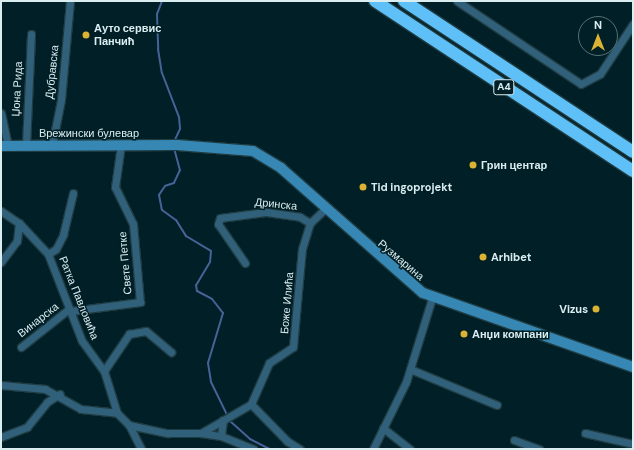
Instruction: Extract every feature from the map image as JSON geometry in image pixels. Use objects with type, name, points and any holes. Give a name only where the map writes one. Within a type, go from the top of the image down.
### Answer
[{"type":"highway","name":"A4","points":[[375,1],[633,171]]},
{"type":"highway","name":"A4","points":[[404,1],[633,152]]},
{"type":"main road","name":"Врежински булевар","points":[[4,146],[173,145]]},
{"type":"main road","name":"Рузмарина","points":[[173,145],[253,151],[268,158],[405,280],[432,298],[633,367]]},
{"type":"street","name":"Дубравска","points":[[52,145],[61,100],[70,1]]},
{"type":"street","points":[[458,1],[581,84],[600,74],[633,24]]},
{"type":"street","name":"Џона Рида","points":[[26,145],[31,34]]},
{"type":"street","points":[[1,113],[4,146]]},
{"type":"street","name":"Свете Петке","points":[[70,310],[140,302],[133,224],[115,187],[121,145]]},
{"type":"street","points":[[48,254],[56,249],[63,235],[74,193]]},
{"type":"street","name":"Боже Илића","points":[[252,404],[269,363],[293,347],[302,249],[310,224],[325,209]]},
{"type":"street","name":"Ратка Павловића","points":[[1,211],[20,223],[48,254],[82,341],[104,371],[117,413],[130,426],[140,449]]},
{"type":"street","name":"Дринска","points":[[245,263],[218,224],[220,218],[266,212],[300,217],[310,224]]},
{"type":"street","points":[[1,262],[17,241],[20,223]]},
{"type":"street","points":[[373,449],[410,369],[432,298]]},
{"type":"street","name":"Винарска","points":[[21,347],[70,310]]},
{"type":"street","points":[[104,371],[129,334],[146,330],[171,352]]},
{"type":"street","points":[[410,369],[497,405]]},
{"type":"street","points":[[1,385],[23,385],[60,394],[81,409],[117,413]]},
{"type":"street","points":[[1,437],[27,428],[47,402],[60,394]]},
{"type":"street","points":[[201,433],[237,410],[252,404],[287,441],[300,449]]},
{"type":"street","points":[[221,436],[223,420]]},
{"type":"street","points":[[130,426],[168,434],[201,433],[221,436],[253,449]]},
{"type":"street","points":[[383,428],[410,449]]},
{"type":"street","points":[[585,433],[633,444]]},
{"type":"street","points":[[514,440],[539,449]]},
{"type":"waterway","points":[[162,1],[157,14],[158,49],[162,73],[179,117],[180,129],[174,142]]},
{"type":"waterway","points":[[174,148],[180,170],[174,183],[165,186],[159,195],[162,210],[176,220],[186,236],[211,251],[210,262],[196,285],[197,291],[212,299],[223,313],[208,363],[211,382],[230,421],[250,439],[270,449]]},
{"type":"place","name":"Ауто сервис Панчић","points":[[86,35]]},
{"type":"place","name":"Грин центар","points":[[473,165]]},
{"type":"place","name":"Tid ingoprojekt","points":[[363,187]]},
{"type":"place","name":"Arhibet","points":[[483,257]]},
{"type":"place","name":"Vizus","points":[[596,309]]},
{"type":"place","name":"Анџи компани","points":[[464,334]]}]
